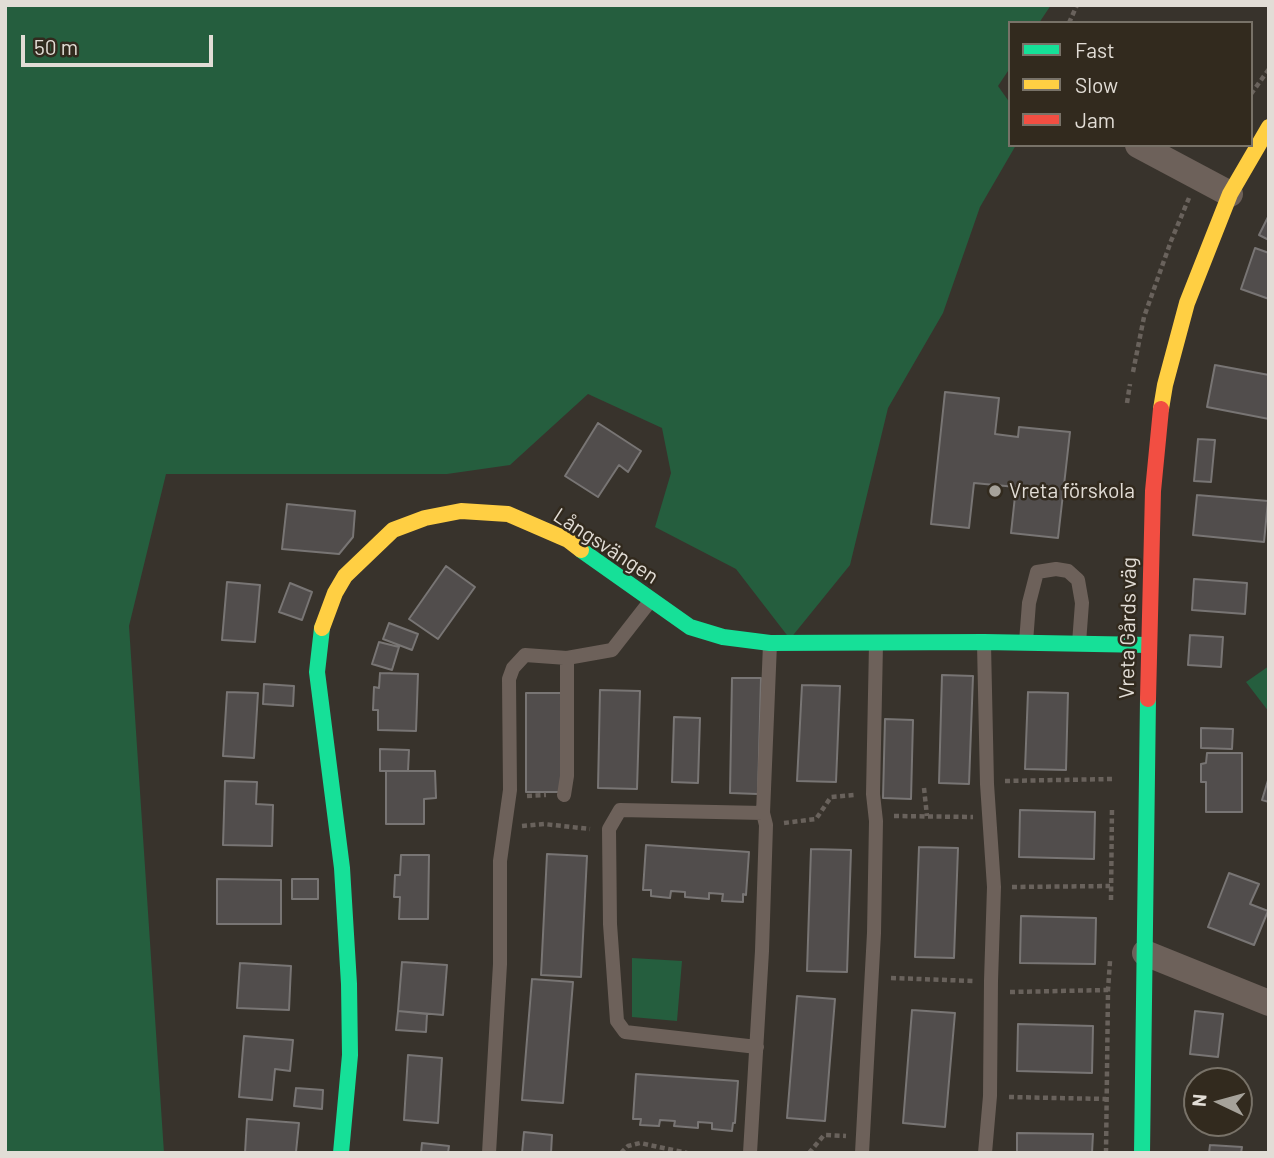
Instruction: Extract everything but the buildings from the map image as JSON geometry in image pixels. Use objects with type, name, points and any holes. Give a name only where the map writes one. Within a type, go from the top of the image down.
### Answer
[{"type":"street","name":"Vreta Gårds väg","points":[[1142,1153],[1149,645],[1157,434],[1165,385],[1187,303],[1230,194],[1269,127]]},
{"type":"street","points":[[1142,147],[1230,194]]},
{"type":"street","name":"Långsvängen","points":[[341,1153],[350,1055],[349,984],[342,868],[317,671],[322,624],[345,576],[393,530],[425,518],[461,511],[508,514],[568,540],[690,627],[723,637],[769,643],[984,642],[1149,645]]},
{"type":"street","points":[[1145,953],[1269,1003]]},
{"type":"lane","points":[[1026,643],[1029,603],[1037,572],[1056,569],[1068,571],[1078,580],[1082,603],[1079,643]]},
{"type":"lane","points":[[489,1153],[500,964],[500,861],[510,790],[509,679],[513,668],[525,655],[567,658],[612,650],[652,600]]},
{"type":"lane","points":[[984,642],[987,784],[994,887],[990,1096],[985,1153]]},
{"type":"lane","points":[[750,1153],[757,1047],[769,643]]},
{"type":"lane","points":[[862,1153],[872,978],[876,643]]},
{"type":"lane","points":[[564,794],[568,776],[567,658]]},
{"type":"lane","points":[[757,1047],[625,1032],[617,1021],[610,924],[609,829],[620,810],[764,819]]},
{"type":"path","points":[[1070,21],[1077,5]]},
{"type":"path","points":[[1253,91],[1269,69]]},
{"type":"path","points":[[1113,765],[1113,792]]},
{"type":"path","points":[[987,784],[1018,780],[1113,779]]},
{"type":"path","points":[[924,788],[927,816]]},
{"type":"path","points":[[764,819],[816,818],[831,797],[873,794]]},
{"type":"path","points":[[1111,902],[1112,806]]},
{"type":"path","points":[[875,816],[991,817]]},
{"type":"path","points":[[505,829],[544,824],[609,829]]},
{"type":"path","points":[[994,887],[1110,886]]},
{"type":"path","points":[[1106,1153],[1111,951]]},
{"type":"path","points":[[872,978],[991,987],[1108,990]]},
{"type":"path","points":[[990,1096],[1106,1099]]},
{"type":"path","points":[[809,1153],[824,1135],[862,1136]]},
{"type":"path","points":[[621,1153],[628,1146],[640,1143],[687,1153]]},
{"type":"green space","points":[[5,5],[1051,5],[1040,21],[1008,21],[1008,71],[998,86],[1008,100],[1008,147],[1015,147],[980,207],[943,313],[888,408],[850,565],[790,639],[736,569],[655,527],[671,473],[662,428],[588,394],[510,465],[447,474],[166,474],[129,626],[164,1153],[5,1153]]},
{"type":"green space","points":[[1269,666],[1269,712],[1246,682]]},
{"type":"green space","points":[[632,958],[682,961],[677,1021],[632,1017]]},
{"type":"traffic: fast","points":[[581,550],[690,627],[723,637],[770,643],[984,642],[1149,645]]},
{"type":"traffic: fast","points":[[322,628],[317,672],[342,868],[349,984],[350,1055],[341,1153]]},
{"type":"traffic: fast","points":[[1142,1153],[1148,699]]},
{"type":"traffic: slow","points":[[1161,409],[1187,303],[1230,194],[1269,127]]},
{"type":"traffic: slow","points":[[322,628],[335,593],[345,576],[393,530],[425,518],[461,511],[508,514],[568,540],[581,550]]},
{"type":"traffic: jam","points":[[1148,699],[1153,491],[1161,409]]},
{"type":"place","name":"Vreta förskola","points":[[995,491]]}]
